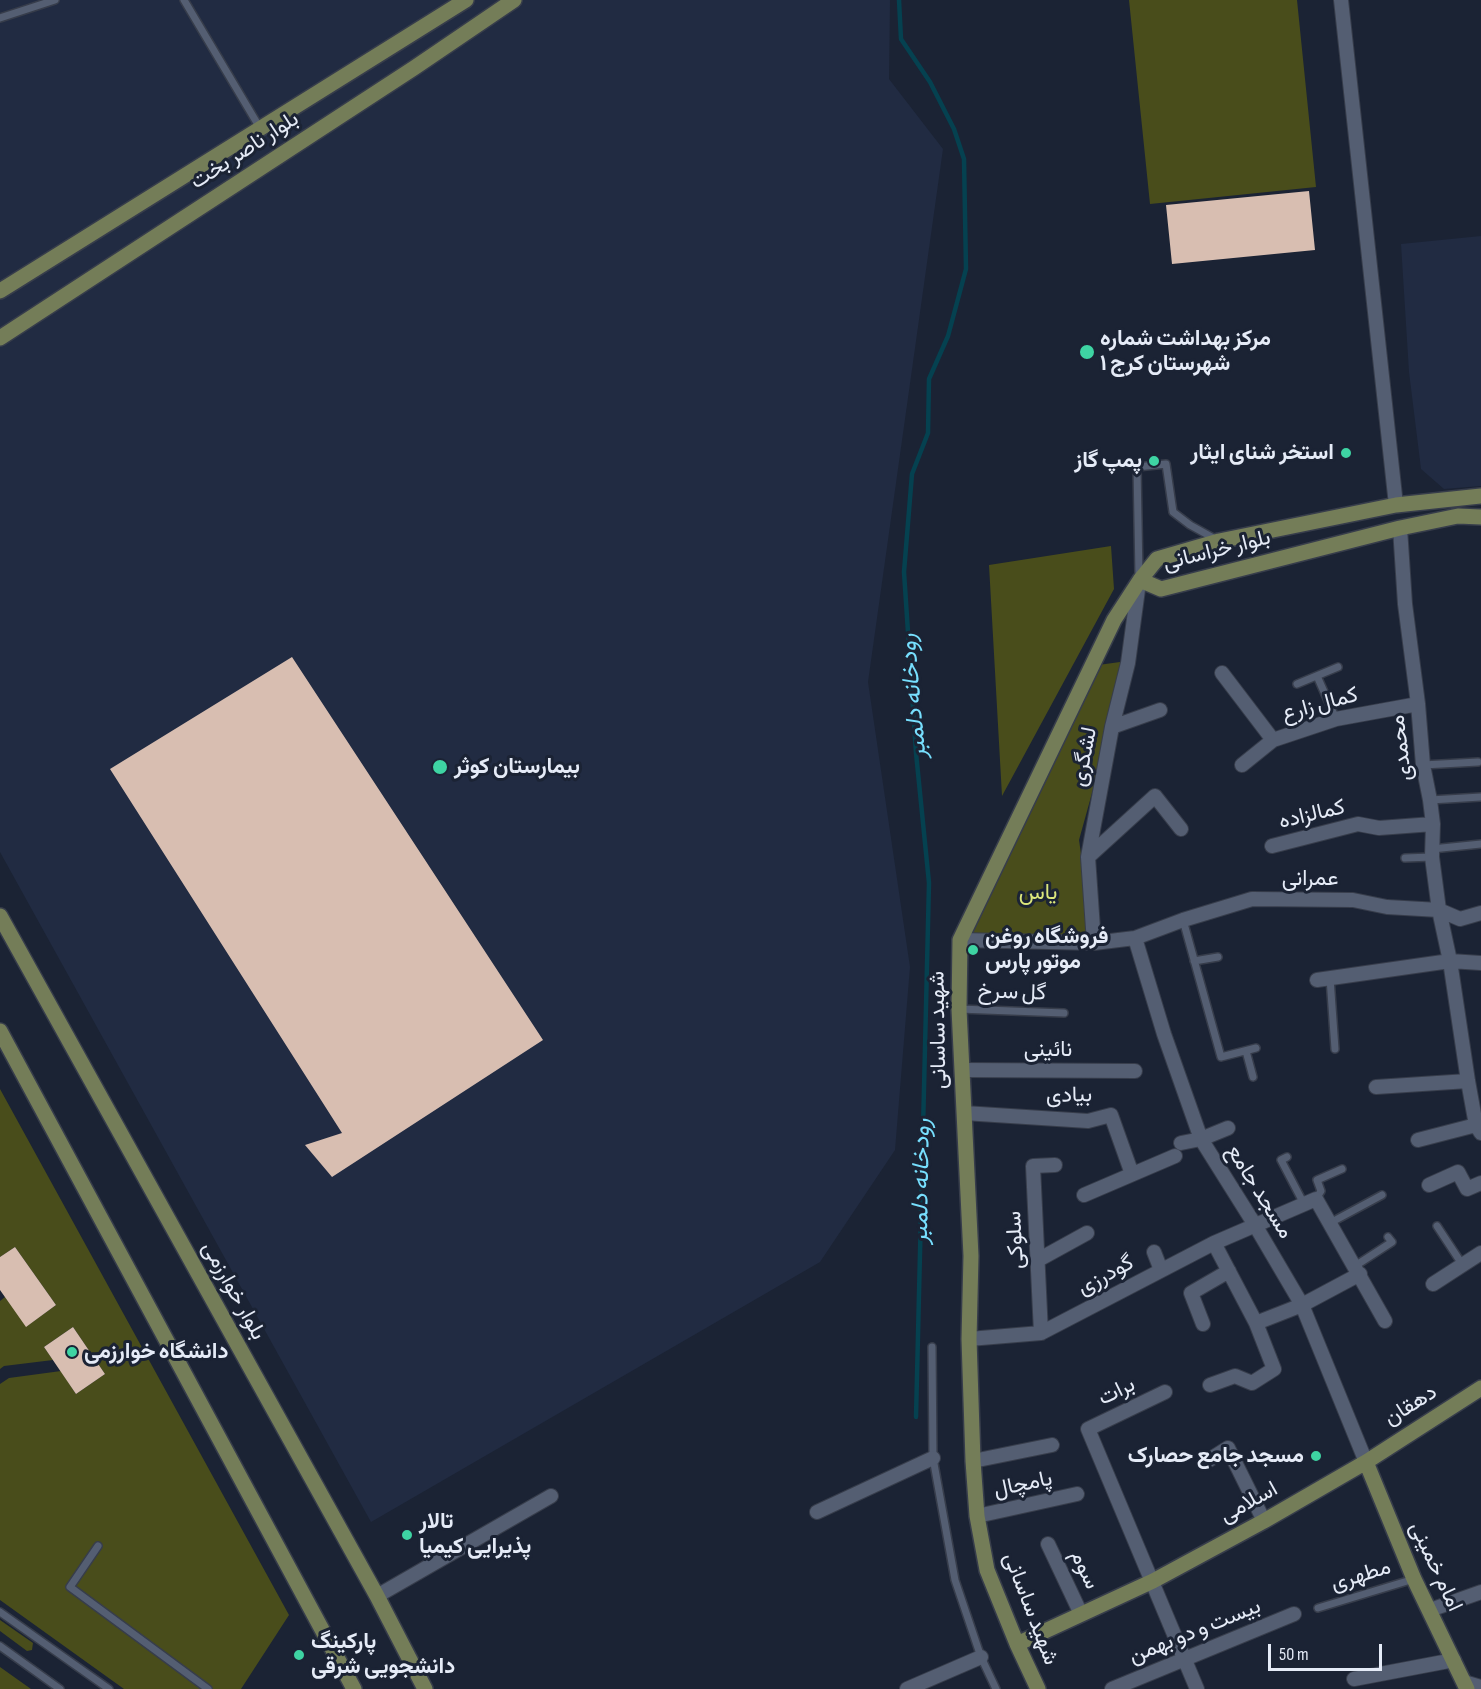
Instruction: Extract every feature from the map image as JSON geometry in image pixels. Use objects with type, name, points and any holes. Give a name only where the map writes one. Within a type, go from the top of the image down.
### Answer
[{"type":"main road","name":"بلوار ناصر بخت","points":[[0,291],[466,0]]},
{"type":"main road","name":"بلوار ناصر بخت","points":[[0,338],[414,68],[514,0]]},
{"type":"main road","name":"بلوار خراسانی","points":[[1481,496],[1396,505],[1219,541],[1157,559],[1140,580],[1161,589],[1400,528],[1458,516],[1481,517]]},
{"type":"main road","points":[[1396,505],[1400,528]]},
{"type":"main road","name":"شهید ساسانی","points":[[1038,1689],[987,1570],[977,1516],[969,1339],[971,1256],[959,1009],[960,940],[1114,620],[1140,580]]},
{"type":"main road","name":"بلوار خوارزمی","points":[[0,916],[377,1596],[425,1689]]},
{"type":"main road","points":[[0,1032],[354,1689]]},
{"type":"main road","name":"دهقان","points":[[1366,1462],[1481,1388]]},
{"type":"main road","name":"اسلامی","points":[[1017,1644],[1153,1581],[1366,1462]]},
{"type":"main road","name":"امام خمینی","points":[[1366,1462],[1414,1579],[1466,1686]]},
{"type":"street","points":[[1341,0],[1396,505]]},
{"type":"street","name":"محمدی","points":[[1400,528],[1405,604],[1433,824],[1432,853],[1439,910],[1450,961],[1468,1081],[1479,1129]]},
{"type":"street","name":"لشگری","points":[[1094,943],[1088,857],[1112,727],[1128,663],[1140,580]]},
{"type":"street","points":[[1222,673],[1273,740]]},
{"type":"street","name":"کمال زارع","points":[[1242,765],[1273,740],[1335,719],[1418,704]]},
{"type":"street","points":[[1112,727],[1160,710]]},
{"type":"street","points":[[1088,857],[1155,796],[1181,829]]},
{"type":"street","name":"کمالزاده","points":[[1272,846],[1358,824],[1379,828],[1433,824]]},
{"type":"street","name":"عمرانی","points":[[960,940],[1094,943],[1135,938],[1183,920],[1252,899],[1353,900],[1387,907],[1439,910]]},
{"type":"street","points":[[1439,910],[1460,919],[1481,913]]},
{"type":"street","name":"مسجد جامع","points":[[1135,938],[1164,1034],[1201,1139],[1302,1305],[1366,1462]]},
{"type":"street","points":[[1324,979],[1450,961],[1481,963]]},
{"type":"street","name":"نائینی","points":[[962,1070],[1135,1071]]},
{"type":"street","points":[[1376,1087],[1468,1081]]},
{"type":"street","name":"بیادی","points":[[964,1113],[1088,1121],[1111,1114],[1132,1174]]},
{"type":"street","points":[[1181,1143],[1201,1139],[1228,1128]]},
{"type":"street","points":[[1418,1140],[1479,1129]]},
{"type":"street","points":[[1084,1195],[1175,1156]]},
{"type":"street","name":"سلوکی","points":[[1041,1333],[1033,1166],[1055,1165]]},
{"type":"street","points":[[1429,1185],[1458,1173],[1467,1189],[1481,1183]]},
{"type":"street","points":[[1310,1201],[1330,1222],[1385,1321]]},
{"type":"street","name":"گودرزی","points":[[969,1339],[1041,1333],[1214,1242],[1310,1201]]},
{"type":"street","points":[[1038,1260],[1087,1233]]},
{"type":"street","points":[[1210,1385],[1235,1376],[1252,1383],[1274,1369],[1256,1323],[1214,1242]]},
{"type":"street","points":[[1154,1252],[1161,1270]]},
{"type":"street","points":[[1433,1284],[1481,1252]]},
{"type":"street","points":[[1256,1323],[1302,1305],[1358,1270]]},
{"type":"street","points":[[1203,1324],[1191,1293],[1230,1271]]},
{"type":"street","name":"برات","points":[[1153,1581],[1088,1429],[1165,1392]]},
{"type":"street","points":[[973,1461],[1052,1445]]},
{"type":"street","points":[[1209,1460],[1228,1448],[1264,1521]]},
{"type":"street","points":[[817,1512],[933,1458]]},
{"type":"street","name":"پامچال","points":[[977,1516],[1077,1494]]},
{"type":"street","points":[[377,1596],[551,1496]]},
{"type":"street","name":"سوم","points":[[1054,1546],[1062,1575],[1081,1614]]},
{"type":"street","points":[[1062,1575],[1075,1570]]},
{"type":"street","points":[[1153,1581],[1197,1689]]},
{"type":"street","points":[[1430,1610],[1481,1592]]},
{"type":"street","name":"بیست و دو بهمن","points":[[1112,1689],[1294,1614]]},
{"type":"street","points":[[907,1689],[981,1657]]},
{"type":"street","points":[[1354,1679],[1454,1660]]},
{"type":"street","points":[[1466,1686],[1481,1687]]},
{"type":"lane","points":[[0,18],[55,0]]},
{"type":"lane","points":[[184,0],[257,123]]},
{"type":"lane","points":[[1140,580],[1137,467],[1166,464],[1173,512],[1190,525],[1219,541]]},
{"type":"lane","points":[[1297,684],[1338,667]]},
{"type":"lane","points":[[1317,676],[1335,719]]},
{"type":"lane","points":[[1424,765],[1478,762]]},
{"type":"lane","points":[[1430,800],[1481,797]]},
{"type":"lane","points":[[1405,858],[1481,844]]},
{"type":"lane","points":[[1183,920],[1221,1057],[1256,1048]]},
{"type":"lane","points":[[1194,961],[1218,957]]},
{"type":"lane","points":[[1324,979],[1335,1049]]},
{"type":"lane","name":"گل سرخ","points":[[959,1009],[1064,1013]]},
{"type":"lane","points":[[1246,1051],[1253,1077]]},
{"type":"lane","points":[[1287,1157],[1281,1160],[1310,1201],[1321,1191],[1317,1180],[1342,1168]]},
{"type":"lane","points":[[1330,1222],[1382,1195]]},
{"type":"lane","points":[[1437,1226],[1462,1264]]},
{"type":"lane","points":[[1358,1270],[1392,1242],[1388,1237]]},
{"type":"lane","points":[[932,1347],[933,1458],[955,1580],[981,1657],[996,1689]]},
{"type":"lane","points":[[98,1546],[69,1587],[208,1689]]},
{"type":"lane","name":"مطهری","points":[[1318,1608],[1414,1579]]},
{"type":"lane","points":[[0,1612],[109,1689]]},
{"type":"lane","points":[[0,1646],[60,1689]]},
{"type":"shaded area","name":"بیمارستان کوثر","points":[[0,0],[890,0],[889,79],[943,149],[868,682],[910,967],[895,1150],[820,1262],[371,1522],[0,852]]},
{"type":"shaded area","points":[[1481,236],[1481,486],[1444,489],[1421,469],[1409,372],[1401,244]]},
{"type":"green space","points":[[1129,0],[1297,0],[1316,187],[1150,204]]},
{"type":"green space","points":[[1111,546],[1114,589],[1002,796],[989,565]]},
{"type":"green space","name":"یاس","points":[[1128,663],[1079,840],[1094,943],[960,940],[1091,666]]},
{"type":"green space","name":"دانشگاه خوارزمی","points":[[0,1089],[289,1615],[241,1689],[124,1689],[0,1600],[0,1384],[9,1378],[61,1371],[76,1394],[105,1374],[73,1327],[44,1347],[53,1360],[4,1366],[0,1369],[0,1301],[5,1297],[27,1326],[56,1305],[15,1247],[0,1257]]},
{"type":"green space","points":[[0,1620],[33,1643],[32,1650],[27,1651],[0,1631]]},
{"type":"green space","points":[[0,1667],[31,1689],[0,1689]]},
{"type":"building","points":[[1309,191],[1315,250],[1172,264],[1166,205]]},
{"type":"building","points":[[292,657],[543,1040],[332,1177],[305,1145],[342,1133],[110,769]]},
{"type":"building","points":[[15,1247],[56,1305],[26,1327],[0,1290],[0,1257]]},
{"type":"building","points":[[73,1327],[105,1374],[76,1394],[44,1347]]},
{"type":"waterway","name":"رودخانه دلمبر","points":[[899,0],[901,39],[930,82],[954,129],[964,159],[966,269],[948,336],[929,379],[928,433],[912,474],[904,572],[916,753],[929,883],[916,1417]]},
{"type":"place","name":"مرکز بهداشت شماره ۱ شهرستان کرج","points":[[1087,352]]},
{"type":"place","name":"استخر شنای ایثار","points":[[1346,453]]},
{"type":"place","name":"پمپ گاز","points":[[1154,461]]},
{"type":"place","name":"بیمارستان کوثر","points":[[440,767]]},
{"type":"place","name":"فروشگاه روغن موتور پارس","points":[[973,950]]},
{"type":"place","name":"دانشگاه خوارزمی","points":[[72,1352]]},
{"type":"place","name":"مسجد جامع حصارک","points":[[1316,1456]]},
{"type":"place","name":"تالار پذیرایی کیمیا","points":[[407,1535]]},
{"type":"place","name":"پارکینگ دانشجویی شرقی","points":[[299,1655]]}]
